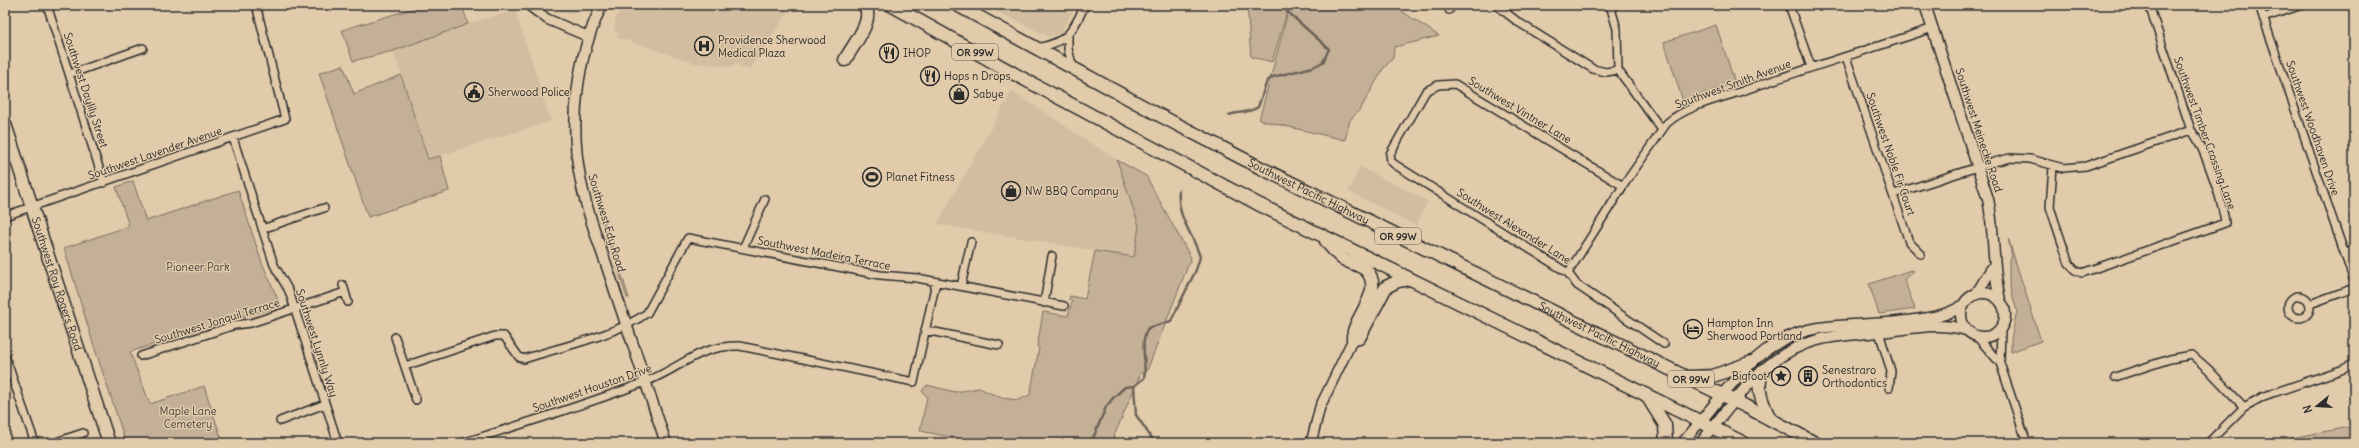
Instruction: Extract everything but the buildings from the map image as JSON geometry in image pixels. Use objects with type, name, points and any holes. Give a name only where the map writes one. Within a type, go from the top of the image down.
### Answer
[{"type":"main road","name":"Southwest Edy Road","points":[[602,5],[589,37],[577,98],[577,158],[586,201],[666,443]]},
{"type":"main road","points":[[845,60],[867,23],[867,10],[864,5]]},
{"type":"main road","name":"OR 99W","points":[[891,5],[1156,151],[1409,279],[1744,443]]},
{"type":"main road","name":"Southwest Pacific Highway","points":[[957,5],[1261,168],[1686,376],[1815,443]]},
{"type":"main road","name":"Southwest Meinecke Road","points":[[1926,5],[1978,167],[1991,214],[1994,266],[2000,300]]},
{"type":"main road","name":"Southwest Roy Rogers Road","points":[[5,124],[109,443]]},
{"type":"main road","points":[[1319,234],[1343,259],[1366,270],[1372,281],[1370,296],[1352,332],[1353,339],[1359,338],[1386,287],[1398,281],[1409,279]]},
{"type":"main road","points":[[1701,421],[1752,362],[1775,344],[1811,329],[1836,326],[1875,325],[1951,314],[1975,295],[1985,283],[1989,272],[1994,266]]},
{"type":"main road","points":[[1713,427],[1734,400],[1762,371],[1783,354],[1809,342],[1829,338],[1946,325],[1966,330],[1977,337],[1991,337],[2001,329],[2006,315],[2000,300],[1988,293],[1975,295]]},
{"type":"main road","points":[[1964,305],[1961,318],[1966,330]]},
{"type":"main road","points":[[1686,376],[1713,376],[1752,362]]},
{"type":"main road","points":[[1762,371],[1759,381],[1759,394],[1770,419]]},
{"type":"main road","points":[[1646,395],[1665,425],[1666,443]]},
{"type":"street","name":"Southwest Daylily Street","points":[[47,5],[104,183]]},
{"type":"street","name":"Southwest Lavender Avenue","points":[[5,216],[285,120],[256,5]]},
{"type":"street","points":[[528,5],[547,19],[589,37]]},
{"type":"street","points":[[1036,48],[1058,43],[1068,36],[1085,5]]},
{"type":"street","points":[[1496,5],[1506,7],[1518,22],[1593,69],[1606,72],[1618,70]]},
{"type":"street","points":[[1610,5],[1617,28],[1618,70],[1662,130]]},
{"type":"street","points":[[1789,5],[1811,67]]},
{"type":"street","name":"Southwest Timber Crossing Lane","points":[[2052,167],[2049,201],[2051,212],[2069,264],[2074,270],[2082,273],[2225,223],[2222,209],[2199,142],[2191,130],[2149,5]]},
{"type":"street","name":"Southwest Woodhaven Drive","points":[[2259,5],[2354,281]]},
{"type":"street","points":[[2263,18],[2302,5]]},
{"type":"street","name":"Southwest Smith Avenue","points":[[1568,273],[1623,186],[1662,130],[1667,123],[1679,114],[1811,67],[1933,28]]},
{"type":"street","points":[[1068,36],[1068,48],[1073,68]]},
{"type":"street","points":[[70,74],[143,48]]},
{"type":"street","name":"Southwest Noble Fir Court","points":[[1846,57],[1894,194],[1909,242],[1921,254]]},
{"type":"street","name":"Southwest Vintner Lane","points":[[1389,157],[1392,148],[1426,91],[1438,85],[1455,84],[1623,186]]},
{"type":"street","points":[[1894,194],[1999,160],[2019,158],[2030,159],[2052,167],[2086,166],[2191,130]]},
{"type":"street","name":"Southwest Lynnly Way","points":[[233,138],[274,265],[289,291],[338,443]]},
{"type":"street","name":"Southwest Alexander Lane","points":[[1389,157],[1394,164],[1568,273],[1577,285],[1664,344]]},
{"type":"street","points":[[743,248],[765,199]]},
{"type":"street","points":[[262,229],[324,208]]},
{"type":"street","name":"Southwest Madeira Terrace","points":[[626,324],[639,320],[647,313],[688,238],[880,275],[917,278],[1064,306]]},
{"type":"street","points":[[961,286],[971,242]]},
{"type":"street","points":[[2345,253],[2354,250]]},
{"type":"street","points":[[1044,302],[1052,256]]},
{"type":"street","points":[[936,282],[925,330],[999,345]]},
{"type":"street","points":[[343,285],[348,302]]},
{"type":"street","points":[[2310,304],[2354,288]]},
{"type":"street","name":"Southwest Jonquil Terrace","points":[[141,356],[235,325],[251,323],[345,292]]},
{"type":"street","points":[[405,366],[495,336],[504,336],[519,356],[524,359],[626,324]]},
{"type":"street","points":[[2001,329],[2000,363],[2027,443]]},
{"type":"street","name":"Southwest Houston Drive","points":[[462,443],[486,439],[646,382],[704,350],[723,346],[740,346],[914,382],[925,330]]},
{"type":"street","points":[[1879,332],[1891,371],[1889,388]]},
{"type":"street","points":[[395,337],[416,400]]},
{"type":"street","points":[[1977,337],[2000,363]]},
{"type":"street","points":[[1311,443],[1320,407],[1353,339]]},
{"type":"street","points":[[2115,377],[2170,359],[2192,355],[2208,368],[2244,407]]},
{"type":"street","points":[[5,356],[35,443]]},
{"type":"street","points":[[2208,443],[2244,407],[2264,396],[2341,370],[2354,364]]},
{"type":"street","points":[[280,421],[325,404]]},
{"type":"street","points":[[1682,443],[1701,421]]},
{"type":"street","points":[[1700,443],[1713,427]]},
{"type":"street","points":[[52,443],[83,433]]},
{"type":"shaded area","points":[[547,5],[579,5],[574,13],[564,13]]},
{"type":"shaded area","name":"Providence Sherwood Medical Plaza","points":[[624,5],[793,5],[749,70],[735,63],[733,66],[694,63],[617,37],[619,33],[615,31],[614,27],[616,17]]},
{"type":"shaded area","points":[[984,5],[1077,5],[1061,32],[1049,37]]},
{"type":"shaded area","name":"Sherwood Police","points":[[515,10],[551,121],[429,159],[393,51],[468,24]]},
{"type":"shaded area","points":[[1012,91],[1117,160],[1139,226],[1134,257],[937,224]]},
{"type":"shaded area","points":[[1360,167],[1428,201],[1416,226],[1348,191]]},
{"type":"green space","points":[[425,5],[462,5],[468,24],[393,51],[353,61],[342,30]]},
{"type":"green space","points":[[1247,5],[1289,5],[1272,62],[1251,57]]},
{"type":"green space","points":[[1290,5],[1401,5],[1400,10],[1439,36],[1394,47],[1393,58],[1383,69],[1361,108],[1350,120],[1345,140],[1259,120]]},
{"type":"green space","points":[[1716,25],[1735,83],[1683,101],[1664,42]]},
{"type":"green space","points":[[343,65],[354,94],[401,75],[428,159],[440,156],[449,191],[368,217],[319,73]]},
{"type":"green space","points":[[1117,160],[1146,176],[1191,258],[1146,373],[1141,373],[1111,443],[982,443],[920,431],[927,397],[922,391],[927,385],[955,392],[979,388],[1002,398],[1018,400],[1030,395],[1039,348],[1037,347],[1043,312],[1068,316],[1072,301],[1069,300],[1070,296],[1085,299],[1095,251],[1134,257],[1139,226]]},
{"type":"green space","name":"Pioneer Park","points":[[133,181],[146,221],[238,190],[261,260],[279,302],[275,308],[226,321],[130,352],[150,404],[204,386],[223,443],[126,443],[64,248],[129,226],[116,187]]},
{"type":"green space","points":[[599,210],[601,210],[629,298],[627,298]]},
{"type":"green space","points":[[2008,238],[2041,341],[2011,352],[2011,339],[2017,311],[2009,283],[2009,259],[2012,257]]},
{"type":"green space","points":[[1911,270],[1914,271],[1904,279],[1915,309],[1879,314],[1869,284]]},
{"type":"green space","points":[[2354,426],[2354,443],[2287,443],[2286,439]]},
{"type":"waterway","points":[[1229,115],[1251,111],[1258,107],[1267,81],[1273,77],[1313,67],[1323,62],[1329,49],[1280,5]]},
{"type":"waterway","points":[[1091,443],[1106,407],[1113,398],[1125,387],[1134,386],[1144,378],[1145,334],[1148,328],[1171,321],[1196,270],[1200,257],[1182,217],[1179,190]]},
{"type":"waterway","points":[[1134,386],[1136,415],[1155,443]]},
{"type":"place","name":"Providence Sherwood Medical Plaza","points":[[704,46]]},
{"type":"place","name":"IHOP","points":[[889,53]]},
{"type":"place","name":"Hops n Drops","points":[[930,76]]},
{"type":"place","name":"Sherwood Police","points":[[474,92]]},
{"type":"place","name":"Sabye","points":[[959,94]]},
{"type":"place","name":"Planet Fitness","points":[[872,177]]},
{"type":"place","name":"NW BBQ Company","points":[[1011,191]]},
{"type":"place","name":"Hampton Inn Sherwood Portland","points":[[1693,329]]},
{"type":"place","name":"Bigfoot","points":[[1781,376]]},
{"type":"place","name":"Senestraro Orthodontics","points":[[1808,376]]},
{"type":"park label","name":"Maple Lane Cemetery","points":[[188,417]]}]
